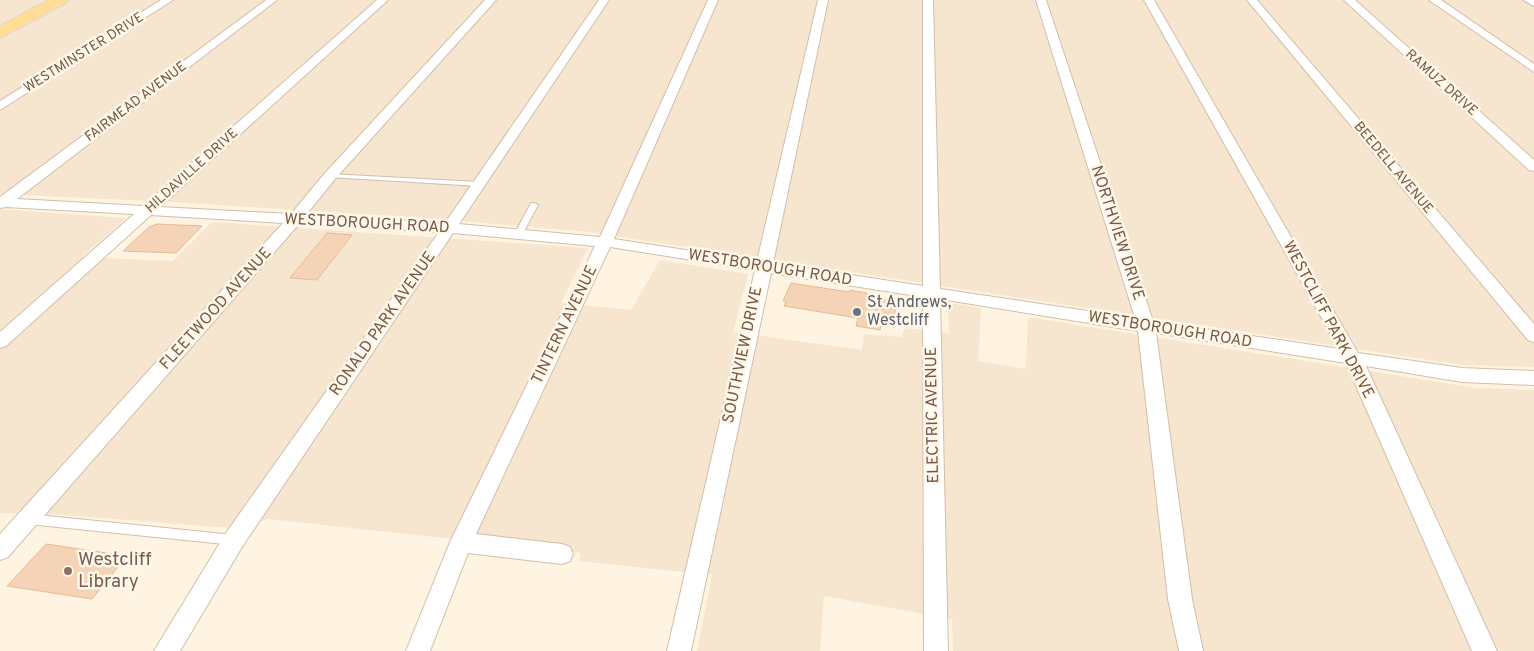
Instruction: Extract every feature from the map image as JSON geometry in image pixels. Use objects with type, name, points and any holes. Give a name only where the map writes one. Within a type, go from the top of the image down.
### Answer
[{"type":"main road","points":[[0,33],[60,0]]},
{"type":"street","name":"WESTMINSTER DRIVE","points":[[0,106],[168,0]]},
{"type":"street","name":"FAIRMEAD AVENUE","points":[[1,203],[272,0]]},
{"type":"street","name":"HILDAVILLE DRIVE","points":[[0,342],[383,0]]},
{"type":"street","name":"FLEETWOOD AVENUE","points":[[0,550],[296,220],[330,176],[491,0]]},
{"type":"street","name":"RONALD PARK AVENUE","points":[[166,651],[234,540],[604,0]]},
{"type":"street","name":"TINTERN AVENUE","points":[[418,651],[461,542],[605,242],[713,0]]},
{"type":"street","name":"SOUTHVIEW DRIVE","points":[[679,651],[823,0]]},
{"type":"street","name":"ELECTRIC AVENUE","points":[[928,0],[936,651]]},
{"type":"street","name":"NORTHVIEW DRIVE","points":[[1041,0],[1146,326],[1180,599],[1191,651]]},
{"type":"street","name":"WESTCLIFF PARK DRIVE","points":[[1149,0],[1353,359],[1485,651]]},
{"type":"street","name":"BEEDELL AVENUE","points":[[1252,0],[1534,336]]},
{"type":"street","name":"RAMUZ DRIVE","points":[[1349,0],[1534,167]]},
{"type":"street","points":[[1434,0],[1534,70]]},
{"type":"street","points":[[1528,0],[1534,3]]},
{"type":"street","name":"WESTBOROUGH ROAD","points":[[1,203],[449,228],[605,242],[1462,376],[1534,378]]},
{"type":"street","points":[[461,542],[562,554]]},
{"type":"lane","points":[[330,176],[479,184]]},
{"type":"lane","points":[[518,235],[534,205]]},
{"type":"lane","points":[[28,519],[234,540]]},
{"type":"shaded area","points":[[0,0],[52,0],[0,28]]},
{"type":"shaded area","points":[[69,0],[1534,0],[1534,367],[1462,365],[588,232],[439,219],[171,202],[0,194],[0,39]]},
{"type":"shaded area","points":[[0,209],[126,218],[82,257],[173,261],[212,222],[588,248],[561,303],[631,310],[660,260],[748,274],[733,332],[862,350],[864,334],[902,337],[904,328],[949,333],[948,303],[981,308],[978,361],[1026,369],[1028,317],[1476,388],[1534,390],[1534,651],[953,651],[952,619],[824,596],[820,651],[697,651],[712,575],[579,561],[581,553],[269,519],[229,528],[52,514],[0,513]]},
{"type":"building","points":[[157,224],[202,226],[176,253],[123,251],[149,227]]},
{"type":"building","points":[[327,233],[352,235],[317,280],[290,278]]},
{"type":"building","name":"St Andrews, Westcliff","points":[[791,283],[867,293],[867,297],[897,302],[894,318],[888,317],[886,324],[882,323],[880,330],[856,326],[858,318],[784,306],[786,301],[783,301]]},
{"type":"building","name":"Westcliff Library","points":[[46,544],[127,556],[92,599],[7,586]]},
{"type":"place","name":"St Andrews, Westcliff","points":[[857,312]]},
{"type":"place","name":"Westcliff Library","points":[[68,571]]}]
